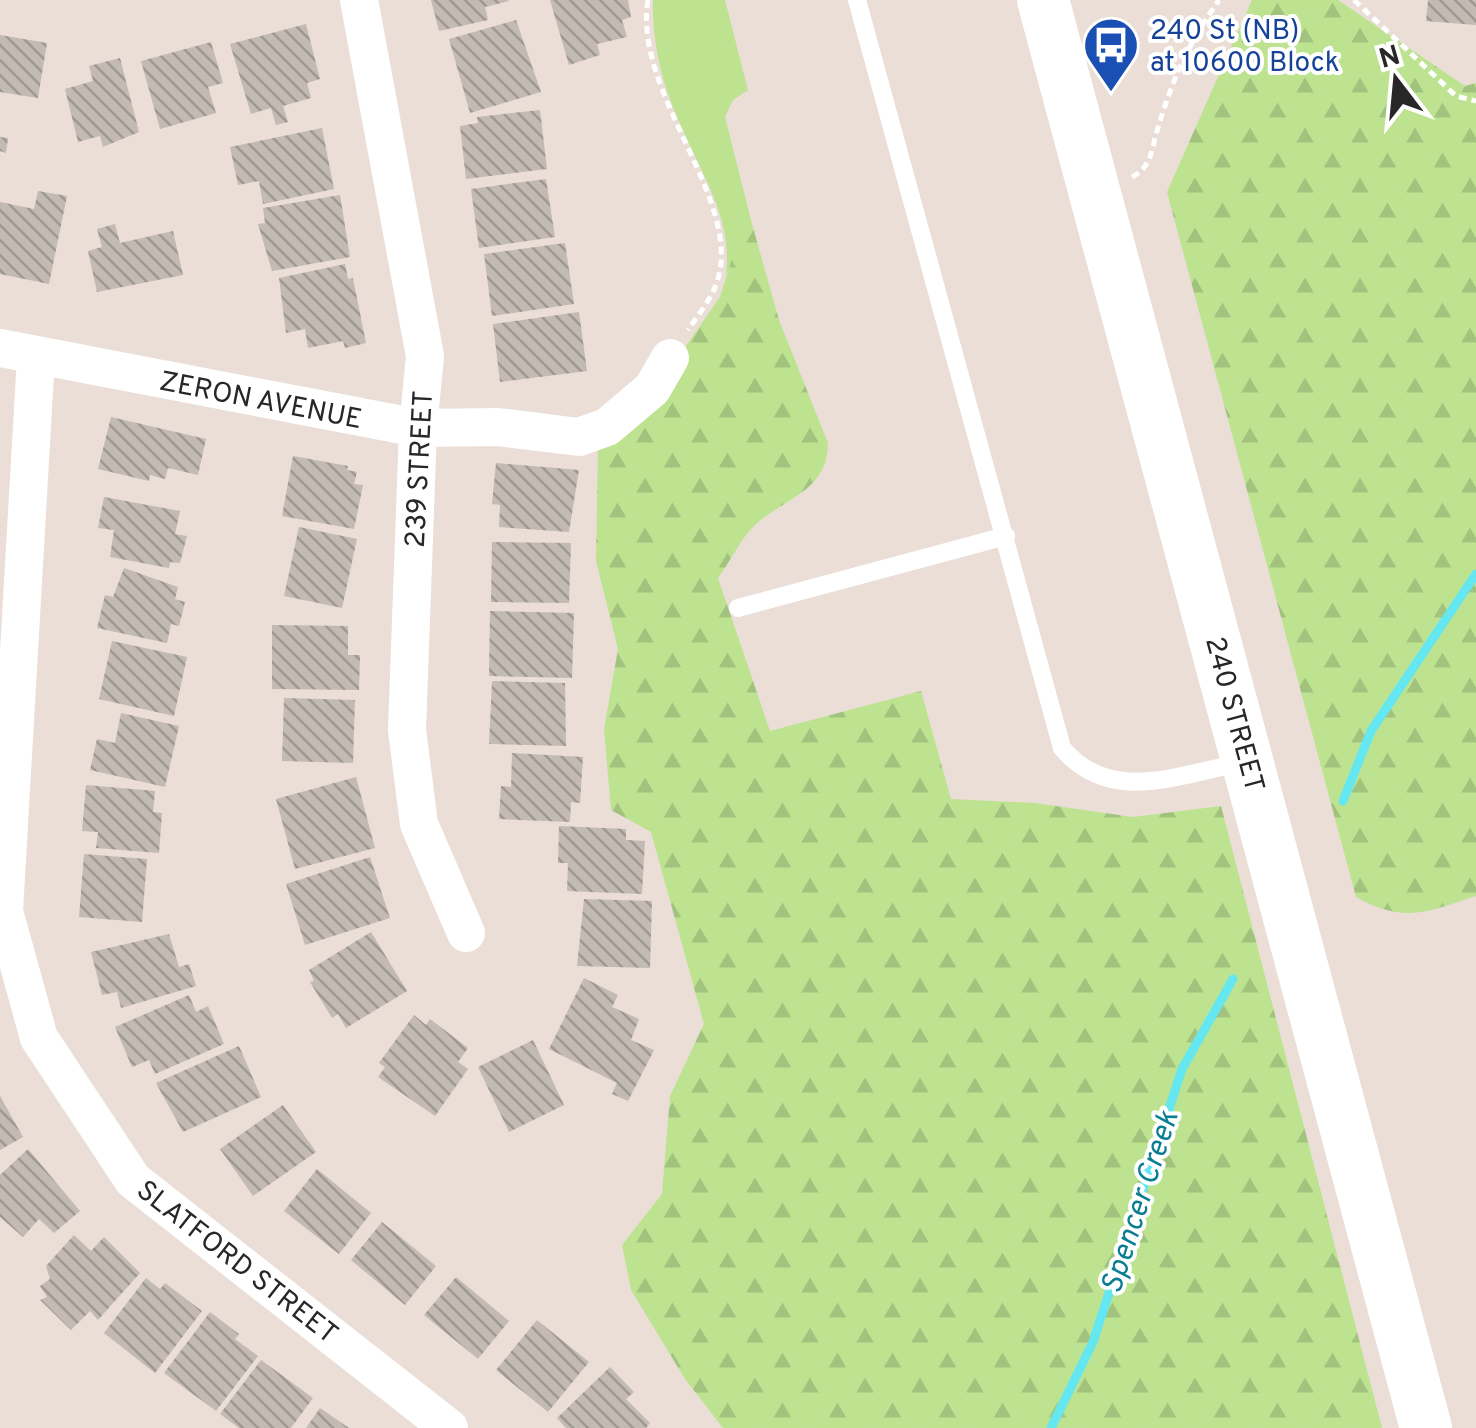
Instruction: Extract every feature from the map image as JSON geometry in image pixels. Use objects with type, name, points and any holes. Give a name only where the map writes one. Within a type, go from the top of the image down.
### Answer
[{"type":"main road","name":"240 STREET","points":[[1043,0],[1426,1428]]},
{"type":"street","name":"239 STREET","points":[[359,0],[426,356],[418,428],[407,730],[419,824],[466,934]]},
{"type":"street","name":"ZERON AVENUE","points":[[18,352],[418,428],[498,427],[579,437],[607,427],[652,389],[670,358]]},
{"type":"street","name":"SLATFORD STREET","points":[[18,352],[4,911],[39,1038],[133,1180],[450,1428]]},
{"type":"lane","points":[[858,0],[1062,748],[1080,769],[1122,784],[1248,762]]},
{"type":"lane","points":[[738,608],[1006,536]]},
{"type":"path","points":[[648,0],[650,60],[717,221],[722,260],[716,287],[670,358]]},
{"type":"path","points":[[1132,177],[1148,164],[1171,80],[1190,41],[1218,0]]},
{"type":"path","points":[[1354,0],[1456,96],[1476,101]]},
{"type":"green space","points":[[653,0],[725,0],[748,90],[733,100],[725,117],[752,224],[726,275],[721,217],[664,82],[654,34]]},
{"type":"green space","points":[[1252,0],[1338,0],[1465,86],[1476,83],[1476,896],[1416,913],[1388,910],[1356,897],[1167,192]]},
{"type":"green space","points":[[752,224],[779,320],[828,443],[821,473],[802,492],[754,526],[718,578],[770,731],[921,691],[951,799],[1035,803],[1133,817],[1221,806],[1382,1428],[723,1428],[685,1379],[631,1290],[622,1245],[662,1194],[670,1096],[704,1024],[651,832],[611,810],[604,729],[618,649],[596,561],[598,446],[684,349],[720,297],[733,256]]},
{"type":"building","points":[[431,0],[509,1],[485,7],[488,20],[439,31]]},
{"type":"building","points":[[550,0],[628,0],[631,17],[622,20],[627,37],[597,44],[600,55],[569,65]]},
{"type":"building","points":[[1428,0],[1476,0],[1476,25],[1426,21]]},
{"type":"building","points":[[516,20],[541,92],[470,113],[449,39]]},
{"type":"building","points":[[306,24],[320,79],[307,83],[311,98],[283,106],[288,122],[276,125],[271,108],[251,114],[230,44]]},
{"type":"building","points":[[0,35],[47,43],[38,98],[0,92]]},
{"type":"building","points":[[211,42],[223,83],[208,87],[216,113],[160,129],[141,61]]},
{"type":"building","points":[[120,58],[139,132],[103,147],[100,136],[78,142],[65,89],[93,81],[89,66]]},
{"type":"building","points":[[540,110],[547,169],[466,179],[460,126],[478,123],[477,117]]},
{"type":"building","points":[[322,128],[334,189],[263,204],[259,181],[238,185],[230,147]]},
{"type":"building","points":[[0,137],[8,138],[6,153],[0,151]]},
{"type":"building","points":[[546,179],[555,237],[479,248],[471,189]]},
{"type":"building","points":[[38,191],[67,196],[49,284],[0,274],[0,202],[34,209]]},
{"type":"building","points":[[340,195],[350,257],[272,271],[258,224],[265,223],[263,208]]},
{"type":"building","points":[[115,224],[120,243],[173,231],[183,275],[97,292],[88,251],[102,247],[97,229]]},
{"type":"building","points":[[565,243],[574,304],[492,316],[484,254]]},
{"type":"building","points":[[345,264],[348,279],[353,278],[366,343],[345,348],[343,341],[308,348],[305,329],[286,333],[279,278]]},
{"type":"building","points":[[579,312],[587,371],[500,382],[493,324]]},
{"type":"building","points":[[111,417],[206,439],[198,475],[168,468],[165,479],[150,475],[149,481],[98,469]]},
{"type":"building","points":[[293,456],[348,466],[347,470],[357,472],[354,484],[363,485],[354,529],[282,516]]},
{"type":"building","points":[[496,463],[579,470],[569,532],[499,527],[500,505],[492,504]]},
{"type":"building","points":[[104,497],[180,511],[175,534],[187,536],[180,563],[170,562],[169,568],[110,557],[114,530],[98,528]]},
{"type":"building","points":[[299,527],[357,539],[342,608],[284,596]]},
{"type":"building","points":[[492,542],[571,543],[569,603],[491,602]]},
{"type":"building","points":[[124,568],[178,587],[175,599],[185,602],[179,626],[171,624],[167,643],[97,628],[105,595],[113,597]]},
{"type":"building","points":[[490,611],[574,613],[572,678],[489,676]]},
{"type":"building","points":[[272,625],[348,626],[348,655],[360,655],[359,690],[272,689]]},
{"type":"building","points":[[112,641],[187,657],[174,716],[99,699]]},
{"type":"building","points":[[492,681],[565,683],[566,746],[489,744]]},
{"type":"building","points":[[284,698],[355,700],[353,763],[282,761]]},
{"type":"building","points":[[121,713],[179,726],[165,787],[90,770],[97,739],[115,743]]},
{"type":"building","points":[[512,753],[583,757],[580,803],[571,802],[570,822],[499,819],[501,786],[511,787]]},
{"type":"building","points":[[356,777],[375,848],[295,869],[276,799]]},
{"type":"building","points":[[86,785],[155,791],[153,812],[162,813],[159,853],[96,848],[98,832],[82,831]]},
{"type":"building","points":[[559,826],[626,829],[626,840],[645,841],[642,894],[567,891],[568,863],[558,863]]},
{"type":"building","points":[[84,854],[147,859],[142,922],[79,917]]},
{"type":"building","points":[[370,857],[390,918],[305,945],[286,884]]},
{"type":"building","points":[[584,899],[652,901],[650,968],[577,966]]},
{"type":"building","points":[[371,932],[407,991],[346,1028],[338,1014],[332,1018],[310,982],[314,981],[309,970]]},
{"type":"building","points":[[169,934],[179,967],[189,964],[196,986],[121,1008],[117,992],[102,995],[91,952]]},
{"type":"building","points":[[584,978],[618,995],[612,1007],[639,1019],[631,1040],[654,1050],[628,1101],[612,1094],[617,1083],[549,1049]]},
{"type":"building","points":[[189,995],[196,1012],[208,1006],[224,1044],[155,1074],[149,1060],[132,1067],[115,1027]]},
{"type":"building","points":[[414,1015],[426,1025],[430,1019],[468,1048],[458,1062],[468,1069],[435,1116],[378,1077],[385,1067],[379,1063]]},
{"type":"building","points":[[533,1040],[564,1105],[509,1132],[478,1067]]},
{"type":"building","points":[[239,1046],[261,1097],[183,1132],[156,1083]]},
{"type":"building","points":[[0,1096],[23,1137],[0,1150]]},
{"type":"building","points":[[283,1105],[316,1152],[253,1196],[220,1149]]},
{"type":"building","points":[[28,1149],[80,1211],[54,1233],[39,1219],[23,1237],[0,1217],[0,1175]]},
{"type":"building","points":[[317,1169],[371,1213],[339,1254],[284,1211]]},
{"type":"building","points":[[382,1222],[436,1266],[405,1305],[351,1260]]},
{"type":"building","points":[[74,1235],[91,1251],[104,1237],[140,1273],[98,1320],[90,1311],[71,1330],[40,1300],[47,1297],[40,1286],[50,1279],[46,1266]]},
{"type":"building","points":[[456,1277],[509,1321],[478,1359],[424,1315]]},
{"type":"building","points":[[146,1278],[160,1289],[165,1283],[202,1311],[155,1373],[104,1333]]},
{"type":"building","points":[[210,1312],[239,1334],[235,1339],[258,1356],[216,1411],[164,1373]]},
{"type":"building","points":[[537,1320],[589,1362],[548,1412],[496,1370]]},
{"type":"building","points":[[261,1360],[313,1398],[291,1428],[239,1428],[220,1414]]},
{"type":"building","points":[[610,1367],[634,1392],[626,1399],[650,1423],[646,1428],[566,1428],[557,1418]]},
{"type":"building","points":[[320,1408],[349,1428],[306,1428]]},
{"type":"waterway","name":"Spencer Creek","points":[[1343,801],[1371,731],[1476,574]]},
{"type":"waterway","name":"Spencer Creek","points":[[1051,1428],[1093,1342],[1182,1069],[1233,979]]},
{"type":"place","name":"240 St (NB) at 10600 Block","points":[[1111,94]]}]
